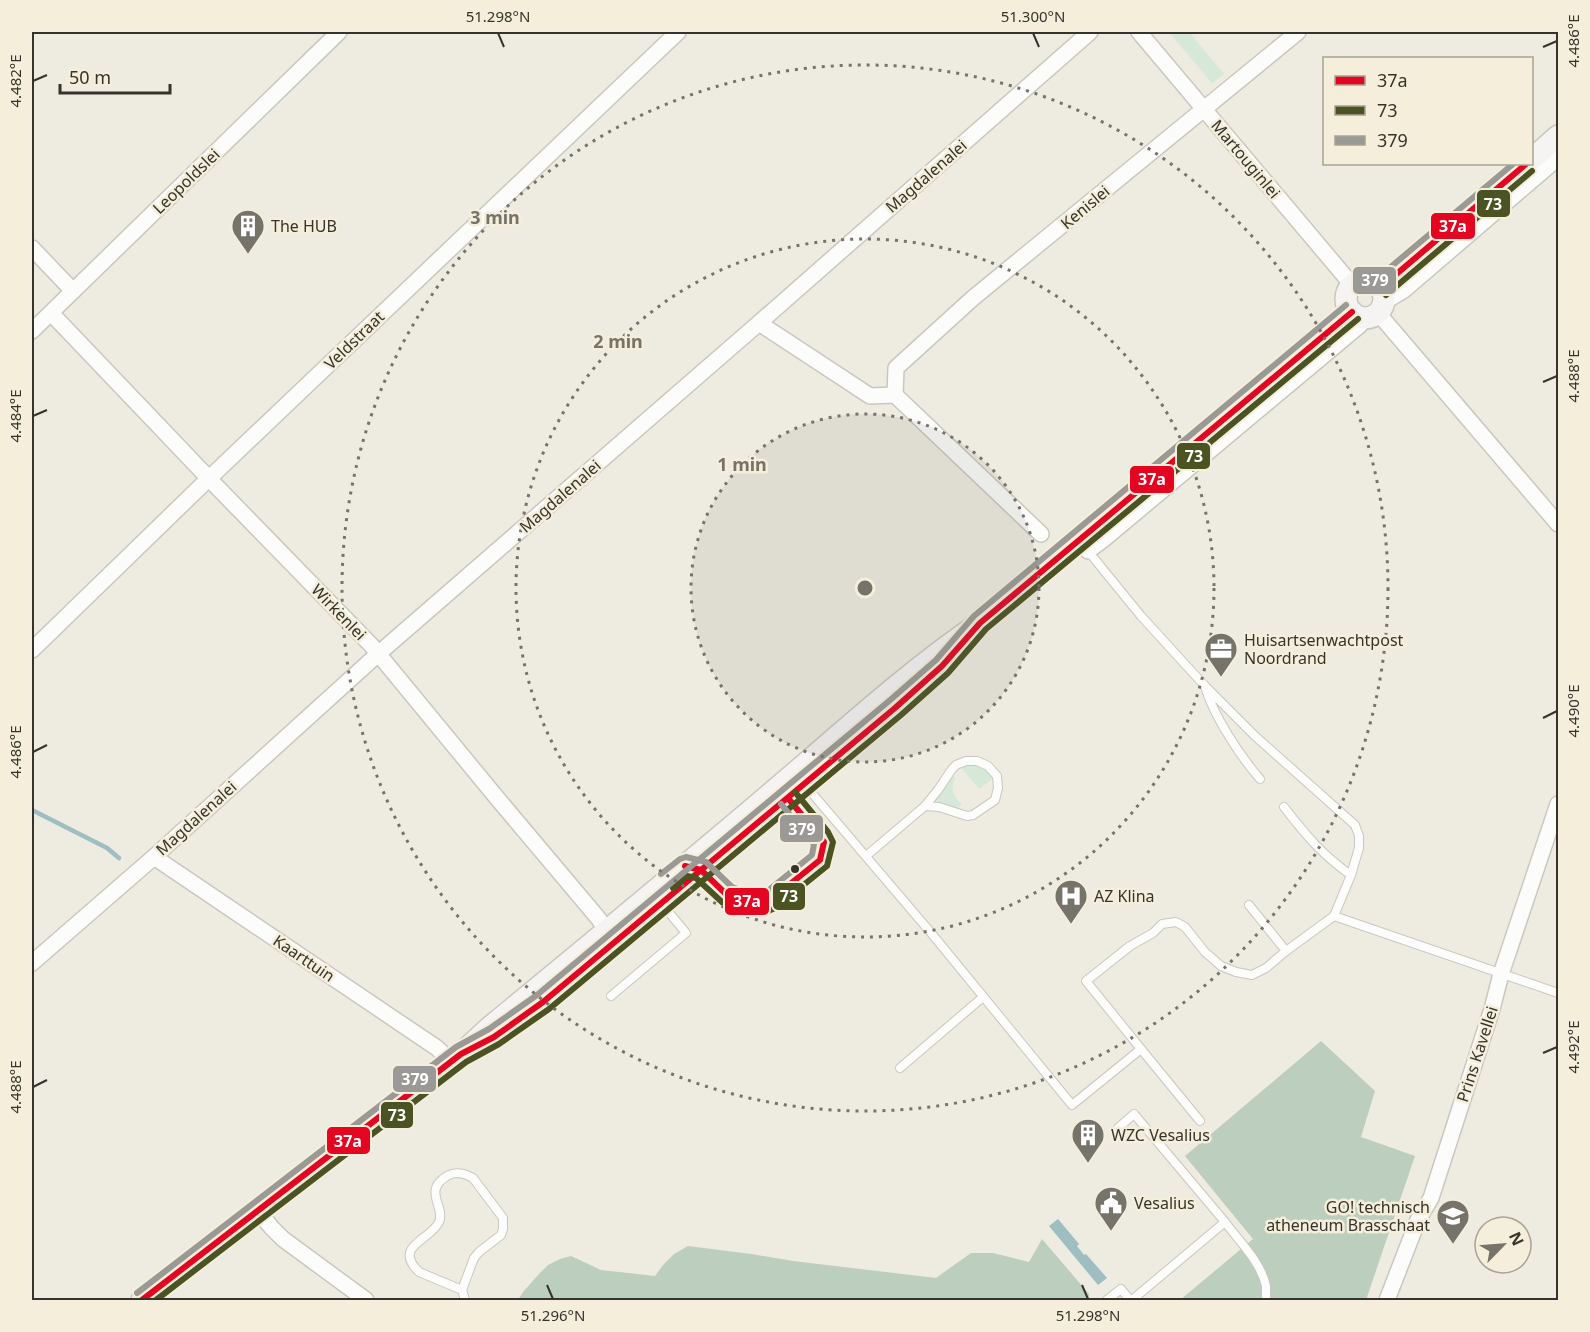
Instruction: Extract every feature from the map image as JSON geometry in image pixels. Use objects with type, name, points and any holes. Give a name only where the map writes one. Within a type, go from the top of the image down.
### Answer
[{"type":"street","name":"Leopoldslei","points":[[32,331],[339,32]]},
{"type":"street","name":"Veldstraat","points":[[32,650],[209,478],[678,32]]},
{"type":"street","name":"Magdalenalei","points":[[32,963],[154,857],[378,654],[1090,32]]},
{"type":"street","name":"Martouginlei","points":[[1139,32],[1353,286]]},
{"type":"street","name":"Kenislei","points":[[896,395],[896,368],[973,298],[1298,32]]},
{"type":"street","points":[[1533,158],[1558,136]]},
{"type":"street","points":[[1371,307],[1404,290],[1558,158]]},
{"type":"street","points":[[457,1058],[494,1037],[543,1002],[661,903],[693,868],[879,702],[953,642],[1083,546],[1371,307],[1525,165]]},
{"type":"street","points":[[32,248],[73,291]]},
{"type":"street","points":[[1353,286],[1349,290],[1347,302],[1371,307],[1558,524]]},
{"type":"street","name":"Wirkenlei","points":[[51,313],[378,654],[607,931]]},
{"type":"street","points":[[759,323],[870,396],[896,395],[1041,534]]},
{"type":"street","points":[[142,1300],[457,1058],[489,1028],[607,931],[788,798],[805,779],[895,708],[942,666],[980,623]]},
{"type":"street","name":"Prins Kavellei","points":[[1387,1300],[1418,1220],[1431,1198],[1492,1009],[1501,974],[1558,804]]},
{"type":"street","name":"Kaarttuin","points":[[154,857],[437,1048],[457,1058]]},
{"type":"street","points":[[258,1211],[283,1239],[366,1300]]},
{"type":"lane","points":[[1083,546],[1141,616],[1204,685],[1255,736],[1355,825],[1359,836],[1359,848],[1351,875],[1334,916],[1266,968],[1252,975],[1221,966],[1205,952],[1185,927],[1176,922],[1162,924],[1153,933],[1130,946],[1086,981],[1200,1121]]},
{"type":"lane","points":[[1204,685],[1215,712],[1248,766],[1260,779]]},
{"type":"lane","points":[[879,702],[878,714],[805,779],[1072,1105],[1141,1049]]},
{"type":"lane","points":[[866,856],[926,806],[956,765],[966,761],[977,761],[988,766],[997,776],[998,788],[995,800],[973,815],[967,816],[939,807],[926,806]]},
{"type":"lane","points":[[693,868],[727,895],[758,903],[769,901],[820,860],[824,843],[788,798]]},
{"type":"lane","points":[[1284,807],[1316,846],[1351,875]]},
{"type":"lane","points":[[611,996],[686,933],[661,903]]},
{"type":"lane","points":[[1249,905],[1286,951]]},
{"type":"lane","points":[[1334,916],[1558,993]]},
{"type":"lane","points":[[900,1068],[983,997]]},
{"type":"lane","points":[[1118,1128],[1134,1114],[1255,1261],[1266,1286],[1266,1300]]},
{"type":"lane","points":[[462,1290],[419,1272],[410,1258],[415,1243],[439,1223],[441,1218],[435,1191],[442,1180],[454,1173],[467,1174],[473,1178],[503,1218],[504,1223],[501,1235],[476,1255],[462,1290],[465,1300]]},
{"type":"lane","points":[[1107,1300],[1121,1289],[1131,1300],[1225,1222]]},
{"type":"green space","points":[[1169,32],[1189,32],[1224,74],[1212,83]]},
{"type":"green space","points":[[966,764],[982,767],[994,778],[979,789],[960,766]]},
{"type":"green space","points":[[952,774],[955,778],[953,792],[962,804],[957,809],[937,802],[936,798]]},
{"type":"green space","points":[[1321,1041],[1375,1091],[1361,1137],[1415,1156],[1366,1300],[1180,1300],[1253,1239],[1185,1156]]},
{"type":"green space","points":[[1042,1239],[1089,1294],[1089,1300],[518,1300],[548,1265],[571,1256],[601,1270],[655,1276],[674,1254],[688,1246],[936,1278],[971,1253],[993,1253],[1029,1262]]},
{"type":"water","points":[[1058,1219],[1079,1244],[1077,1246],[1084,1255],[1086,1254],[1107,1278],[1098,1285],[1049,1226]]},
{"type":"waterway","points":[[32,810],[107,848],[119,858]]},
{"type":"transit line","name":"379","points":[[1374,281],[1512,165]]},
{"type":"transit line","name":"37a","points":[[1380,288],[1525,165]]},
{"type":"transit line","name":"73","points":[[1386,295],[1532,171]]},
{"type":"transit line","name":"379","points":[[137,1293],[456,1047],[489,1029],[537,995],[889,701],[936,660],[974,616],[1346,305]]},
{"type":"transit line","name":"37a","points":[[142,1300],[461,1054],[494,1037],[543,1002],[895,708],[942,666],[980,623],[1352,312]]},
{"type":"transit line","name":"73","points":[[156,1300],[466,1062],[499,1044],[549,1009],[901,715],[948,673],[986,629],[1358,319]]},
{"type":"transit line","name":"73","points":[[673,888],[687,876],[696,878],[723,903],[743,910],[766,912],[775,908],[827,866],[833,842],[828,832],[795,792]]},
{"type":"transit line","name":"37a","points":[[685,866],[701,870],[727,895],[745,901],[763,903],[769,901],[820,860],[824,842],[788,798]]},
{"type":"transit line","name":"379","points":[[661,874],[686,857],[706,862],[732,887],[747,892],[765,893],[812,855],[814,844],[781,804]]},
{"type":"place","name":"The HUB","points":[[248,255]]},
{"type":"place","name":"Huisartsenwachtpost Noordrand","points":[[1221,678]]},
{"type":"place","name":"AZ Klina","points":[[1071,925]]},
{"type":"place","name":"WZC Vesalius","points":[[1088,1164]]},
{"type":"place","name":"Vesalius","points":[[1111,1232]]},
{"type":"place","name":"GO! technisch atheneum Brasschaat","points":[[1453,1245]]}]
